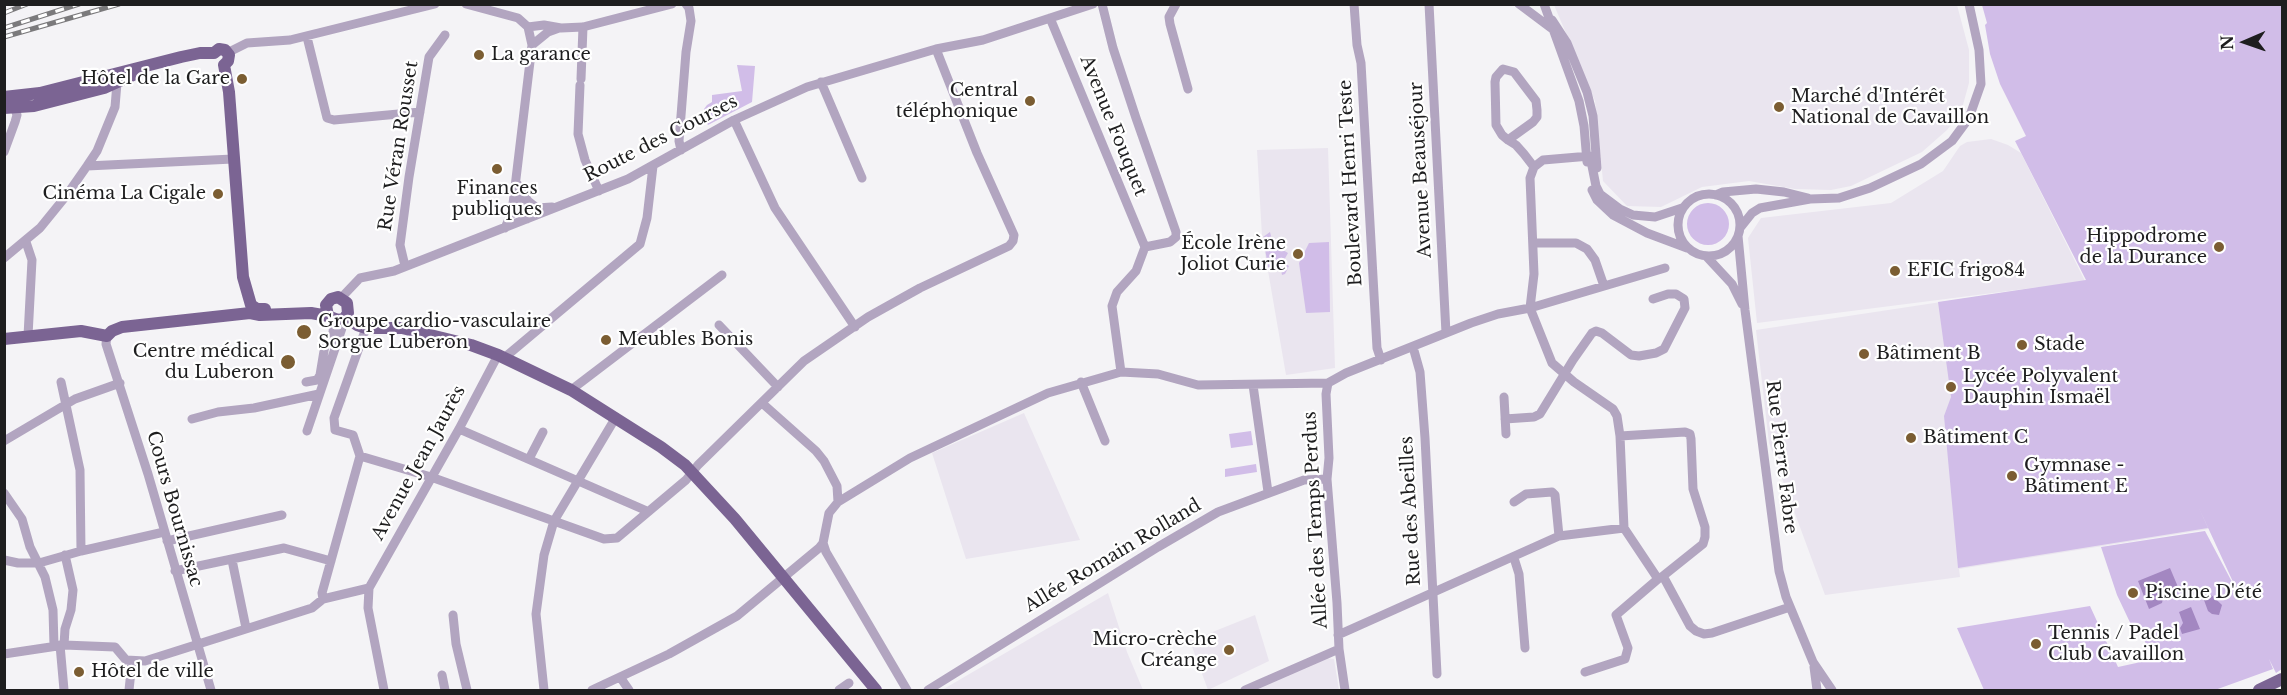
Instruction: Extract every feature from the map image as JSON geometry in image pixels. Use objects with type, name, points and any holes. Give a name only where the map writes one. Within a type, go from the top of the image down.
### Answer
[{"type":"main road","points":[[123,75],[137,74],[195,59],[229,58],[227,52]]},
{"type":"main road","points":[[9,103],[40,93],[123,75],[200,53],[217,59],[228,84],[243,301],[251,309],[260,315],[311,313],[335,316],[366,328],[402,328],[460,342],[501,356],[571,390],[616,417],[667,451],[692,472],[735,519],[875,687]]},
{"type":"main road","points":[[334,298],[341,298],[349,306],[335,316],[334,298]]},
{"type":"main road","points":[[4,339],[81,331],[92,331],[107,336],[122,327],[251,309]]},
{"type":"main road","points":[[2259,690],[2283,679]]},
{"type":"street","points":[[227,52],[247,43],[307,37],[435,4]]},
{"type":"street","points":[[466,4],[518,18],[528,27],[532,45],[512,212],[505,228]]},
{"type":"street","points":[[528,27],[544,25],[561,28],[583,27],[672,4]]},
{"type":"street","points":[[681,150],[680,129],[686,52],[691,21],[687,4]]},
{"type":"street","name":"Route des Courses","points":[[341,298],[360,278],[405,266],[599,191],[653,166],[765,104],[821,82],[936,49],[983,40],[1093,4]]},
{"type":"street","points":[[1102,4],[1113,48],[1176,232],[1176,237],[1170,243],[1145,247],[1136,271],[1118,292],[1113,306],[1121,372]]},
{"type":"street","points":[[1176,4],[1169,17],[1188,89]]},
{"type":"street","name":"Boulevard Henri Teste","points":[[1354,4],[1357,45],[1361,63],[1377,348],[1381,360]]},
{"type":"street","name":"Avenue Beauséjour","points":[[1429,4],[1446,333]]},
{"type":"street","points":[[1544,4],[1580,101],[1590,187],[1597,200],[1607,210],[1633,227],[1706,256],[1725,252],[1752,213],[1760,208],[1810,199],[1839,198],[1870,188],[1921,164],[1957,136],[1969,118],[1981,84],[1979,50],[1969,4]]},
{"type":"street","points":[[1521,5],[1551,28]]},
{"type":"street","points":[[1548,15],[1567,43],[1587,93],[1593,116],[1598,183],[1605,198]]},
{"type":"street","name":"Avenue Fouquet","points":[[1050,18],[1145,247]]},
{"type":"street","points":[[583,27],[578,134],[585,160],[599,191]]},
{"type":"street","points":[[532,45],[548,32],[561,28]]},
{"type":"street","name":"Rue Véran Rousset","points":[[405,266],[400,245],[429,57],[445,35]]},
{"type":"street","points":[[307,37],[325,116],[330,120],[420,112]]},
{"type":"street","points":[[360,456],[432,477],[604,539],[617,538],[686,480],[804,361],[920,288],[1009,246],[1013,241],[1014,235],[977,153],[936,49]]},
{"type":"street","points":[[1508,140],[1537,117],[1536,101],[1510,69],[1499,72],[1495,82],[1496,125],[1508,140],[1524,154],[1534,167]]},
{"type":"street","points":[[4,258],[26,242],[66,196],[97,151],[115,107],[123,75]]},
{"type":"street","points":[[821,82],[862,178]]},
{"type":"street","points":[[4,152],[15,122],[9,103]]},
{"type":"street","points":[[734,120],[775,208],[855,327]]},
{"type":"street","points":[[1739,232],[1739,217],[1734,207],[1726,199],[1716,195],[1694,197],[1682,208],[1655,217],[1642,217],[1620,209],[1605,198],[1596,186],[1591,158],[1587,156],[1542,160],[1534,167],[1530,178],[1534,274],[1530,308],[1548,357],[1564,375],[1613,410],[1617,416],[1624,528],[1660,578],[1690,626],[1704,634],[1712,633],[1790,607]]},
{"type":"street","points":[[87,166],[233,159]]},
{"type":"street","points":[[501,356],[640,244],[647,218],[653,166]]},
{"type":"street","points":[[515,185],[528,201],[537,207],[557,207]]},
{"type":"street","points":[[515,185],[519,203],[527,219]]},
{"type":"street","points":[[1716,195],[1723,192],[1756,189],[1777,191],[1810,199]]},
{"type":"street","points":[[1682,208],[1678,233],[1687,248]]},
{"type":"street","name":"Rue Pierre Fabre","points":[[1739,232],[1745,310],[1777,560],[1790,607],[1813,662]]},
{"type":"street","points":[[26,242],[32,260],[28,336]]},
{"type":"street","points":[[1533,243],[1581,245],[1592,254],[1604,286]]},
{"type":"street","name":"Rue Pierre Fabre","points":[[1706,256],[1732,284],[1745,310]]},
{"type":"street","points":[[907,690],[826,552],[823,543],[829,513],[838,502],[862,489],[885,472],[931,447],[1048,393],[1081,382],[1121,372],[1158,374],[1197,385],[1328,383],[1335,378],[1498,314],[1530,308],[1665,267]]},
{"type":"street","points":[[571,390],[722,275]]},
{"type":"street","points":[[1505,418],[1534,417],[1540,414],[1573,360],[1592,333],[1596,331],[1631,355],[1656,353],[1664,349],[1685,308],[1684,300],[1676,294],[1653,299]]},
{"type":"street","points":[[306,382],[317,380],[320,375],[325,345],[333,333],[335,316]]},
{"type":"street","points":[[307,431],[342,328],[335,316]]},
{"type":"street","points":[[719,326],[778,387]]},
{"type":"street","points":[[323,599],[322,593],[360,456],[353,435],[335,430],[334,418],[366,328]]},
{"type":"street","name":"Cours Bournissac","points":[[107,336],[106,344],[120,383],[211,690]]},
{"type":"street","name":"Rue des Abeilles","points":[[1413,347],[1421,383],[1437,674]]},
{"type":"street","name":"Avenue Jean Jaurès","points":[[369,588],[501,356]]},
{"type":"street","points":[[61,382],[80,470],[81,551]]},
{"type":"street","points":[[1081,382],[1105,441]]},
{"type":"street","points":[[4,441],[66,403],[120,383]]},
{"type":"street","name":"Allée des Temps Perdus","points":[[1328,383],[1326,394],[1329,458],[1327,479],[1339,649],[1345,690]]},
{"type":"street","points":[[1253,385],[1268,492]]},
{"type":"street","points":[[192,418],[319,394]]},
{"type":"street","points":[[1504,397],[1506,434]]},
{"type":"street","points":[[762,403],[824,461],[837,486],[838,502]]},
{"type":"street","points":[[544,690],[536,614],[544,555],[554,521],[616,417]]},
{"type":"street","points":[[459,429],[647,511]]},
{"type":"street","points":[[529,459],[543,432]]},
{"type":"street","points":[[1585,672],[1625,659],[1628,648],[1617,615],[1703,544],[1705,537],[1705,527],[1693,489],[1690,434],[1686,432],[1620,436]]},
{"type":"street","name":"Allée Romain Rolland","points":[[928,690],[1191,527],[1225,509],[1304,480],[1327,479]]},
{"type":"street","points":[[1514,502],[1526,494],[1552,492],[1555,495],[1559,536]]},
{"type":"street","points":[[4,493],[22,519],[30,547],[39,563],[50,596],[64,690]]},
{"type":"street","points":[[4,560],[39,563],[81,551],[282,515]]},
{"type":"street","points":[[1338,635],[1559,536],[1624,528]]},
{"type":"street","points":[[592,690],[669,654],[737,616],[823,543]]},
{"type":"street","points":[[175,571],[284,548],[331,561]]},
{"type":"street","points":[[59,646],[71,610],[73,590],[65,555]]},
{"type":"street","points":[[1514,558],[1519,574],[1525,648]]},
{"type":"street","points":[[232,560],[246,628]]},
{"type":"street","points":[[4,654],[59,646],[115,647],[126,660],[145,661],[312,608],[323,599],[369,588],[368,608],[384,690]]},
{"type":"street","points":[[453,615],[456,644],[467,690]]},
{"type":"street","points":[[54,626],[57,630],[65,629]]},
{"type":"street","points":[[1245,690],[1339,649]]},
{"type":"street","points":[[129,690],[132,662]]},
{"type":"street","points":[[1813,662],[1817,690]]},
{"type":"street","points":[[1813,662],[1832,690]]},
{"type":"street","points":[[442,675],[445,690]]},
{"type":"street","points":[[620,677],[629,690]]},
{"type":"street","points":[[839,690],[849,683]]},
{"type":"shaded area","name":"Marché d'Intérêt National de Cavaillon","points":[[1554,5],[1957,5],[1969,50],[1969,83],[1961,112],[1947,130],[1922,152],[1851,186],[1831,190],[1795,189],[1749,181],[1702,187],[1661,207],[1627,206],[1603,181],[1595,101]]},
{"type":"shaded area","points":[[1982,5],[2282,5],[2282,669],[2276,673],[2269,659],[2273,669],[2215,690],[1984,690],[1957,628],[2090,606],[2118,667],[2150,660],[2143,635],[2135,633],[2117,595],[2101,547],[2205,531],[2240,597],[2198,506],[2208,528],[1958,568],[1944,416],[1951,397],[1938,302],[2086,280],[2015,141],[2026,136],[2000,84],[1990,54],[1985,25],[1987,23]]},
{"type":"shaded area","points":[[737,65],[755,66],[752,102],[708,125],[704,118],[704,109],[712,102],[712,95],[742,91]]},
{"type":"shaded area","name":"Lycée Polyvalent Dauphin Ismaël","points":[[1991,139],[2021,153],[2209,529],[1959,569],[1960,577],[1825,595],[1769,443],[1756,330],[2040,287],[1757,323],[1748,238],[1761,218],[1891,203],[1943,171],[1960,146],[1967,142]]},
{"type":"shaded area","name":"École Irène Joliot Curie","points":[[1328,148],[1335,368],[1286,375],[1262,236],[1257,150]]},
{"type":"shaded area","points":[[1708,203],[1723,209],[1729,224],[1723,239],[1708,245],[1693,239],[1687,224],[1693,209]]},
{"type":"shaded area","points":[[1270,232],[1273,244],[1288,253],[1283,262],[1289,266],[1282,275],[1281,270],[1269,272],[1263,237]]},
{"type":"shaded area","points":[[1329,242],[1330,312],[1306,313],[1299,263],[1309,243]]},
{"type":"shaded area","points":[[1024,413],[1080,540],[966,559],[932,453]]},
{"type":"shaded area","points":[[1251,431],[1253,445],[1231,448],[1229,434]]},
{"type":"shaded area","points":[[1256,464],[1257,472],[1225,477],[1225,469]]},
{"type":"shaded area","points":[[2170,568],[2178,587],[2164,594],[2162,603],[2149,609],[2138,581]]},
{"type":"shaded area","points":[[2205,589],[2222,605],[2219,615],[2208,611],[2201,592]]},
{"type":"shaded area","points":[[1108,593],[1127,652],[1143,690],[942,690]]},
{"type":"shaded area","points":[[2191,607],[2200,629],[2182,634],[2180,628],[2183,623],[2179,612]]},
{"type":"shaded area","name":"Micro-crèche Créange","points":[[1255,615],[1269,661],[1208,690],[1190,641]]},
{"type":"shaded area","points":[[1326,658],[1334,659],[1339,690],[1255,690]]},
{"type":"railway","points":[[4,13],[27,4]]},
{"type":"railway","points":[[4,28],[79,4]]},
{"type":"railway","points":[[4,37],[119,4]]},
{"type":"place","name":"La garance","points":[[479,55]]},
{"type":"place","name":"Hôtel de la Gare","points":[[242,79]]},
{"type":"place","name":"Central téléphonique","points":[[1030,101]]},
{"type":"place","name":"Marché d'Intérêt National de Cavaillon","points":[[1779,107]]},
{"type":"place","name":"Finances publiques","points":[[497,169]]},
{"type":"place","name":"Cinéma La Cigale","points":[[218,194]]},
{"type":"place","name":"Hippodrome de la Durance","points":[[2219,247]]},
{"type":"place","name":"École Irène Joliot Curie","points":[[1298,254]]},
{"type":"place","name":"EFIC frigo84","points":[[1895,271]]},
{"type":"place","name":"Groupe cardio-vasculaire Sorgue Luberon","points":[[304,332]]},
{"type":"place","name":"Meubles Bonis","points":[[606,340]]},
{"type":"place","name":"Stade","points":[[2022,345]]},
{"type":"place","name":"Bâtiment B","points":[[1864,354]]},
{"type":"place","name":"Centre médical du Luberon","points":[[288,362]]},
{"type":"place","name":"Lycée Polyvalent Dauphin Ismaël","points":[[1951,387]]},
{"type":"place","name":"Bâtiment C","points":[[1911,438]]},
{"type":"place","name":"Gymnase - Bâtiment E","points":[[2012,476]]},
{"type":"place","name":"Piscine D'été","points":[[2133,593]]},
{"type":"place","name":"Tennis / Padel Club Cavaillon","points":[[2036,644]]},
{"type":"place","name":"Micro-crèche Créange","points":[[1229,650]]},
{"type":"place","name":"Hôtel de ville","points":[[79,672]]}]
